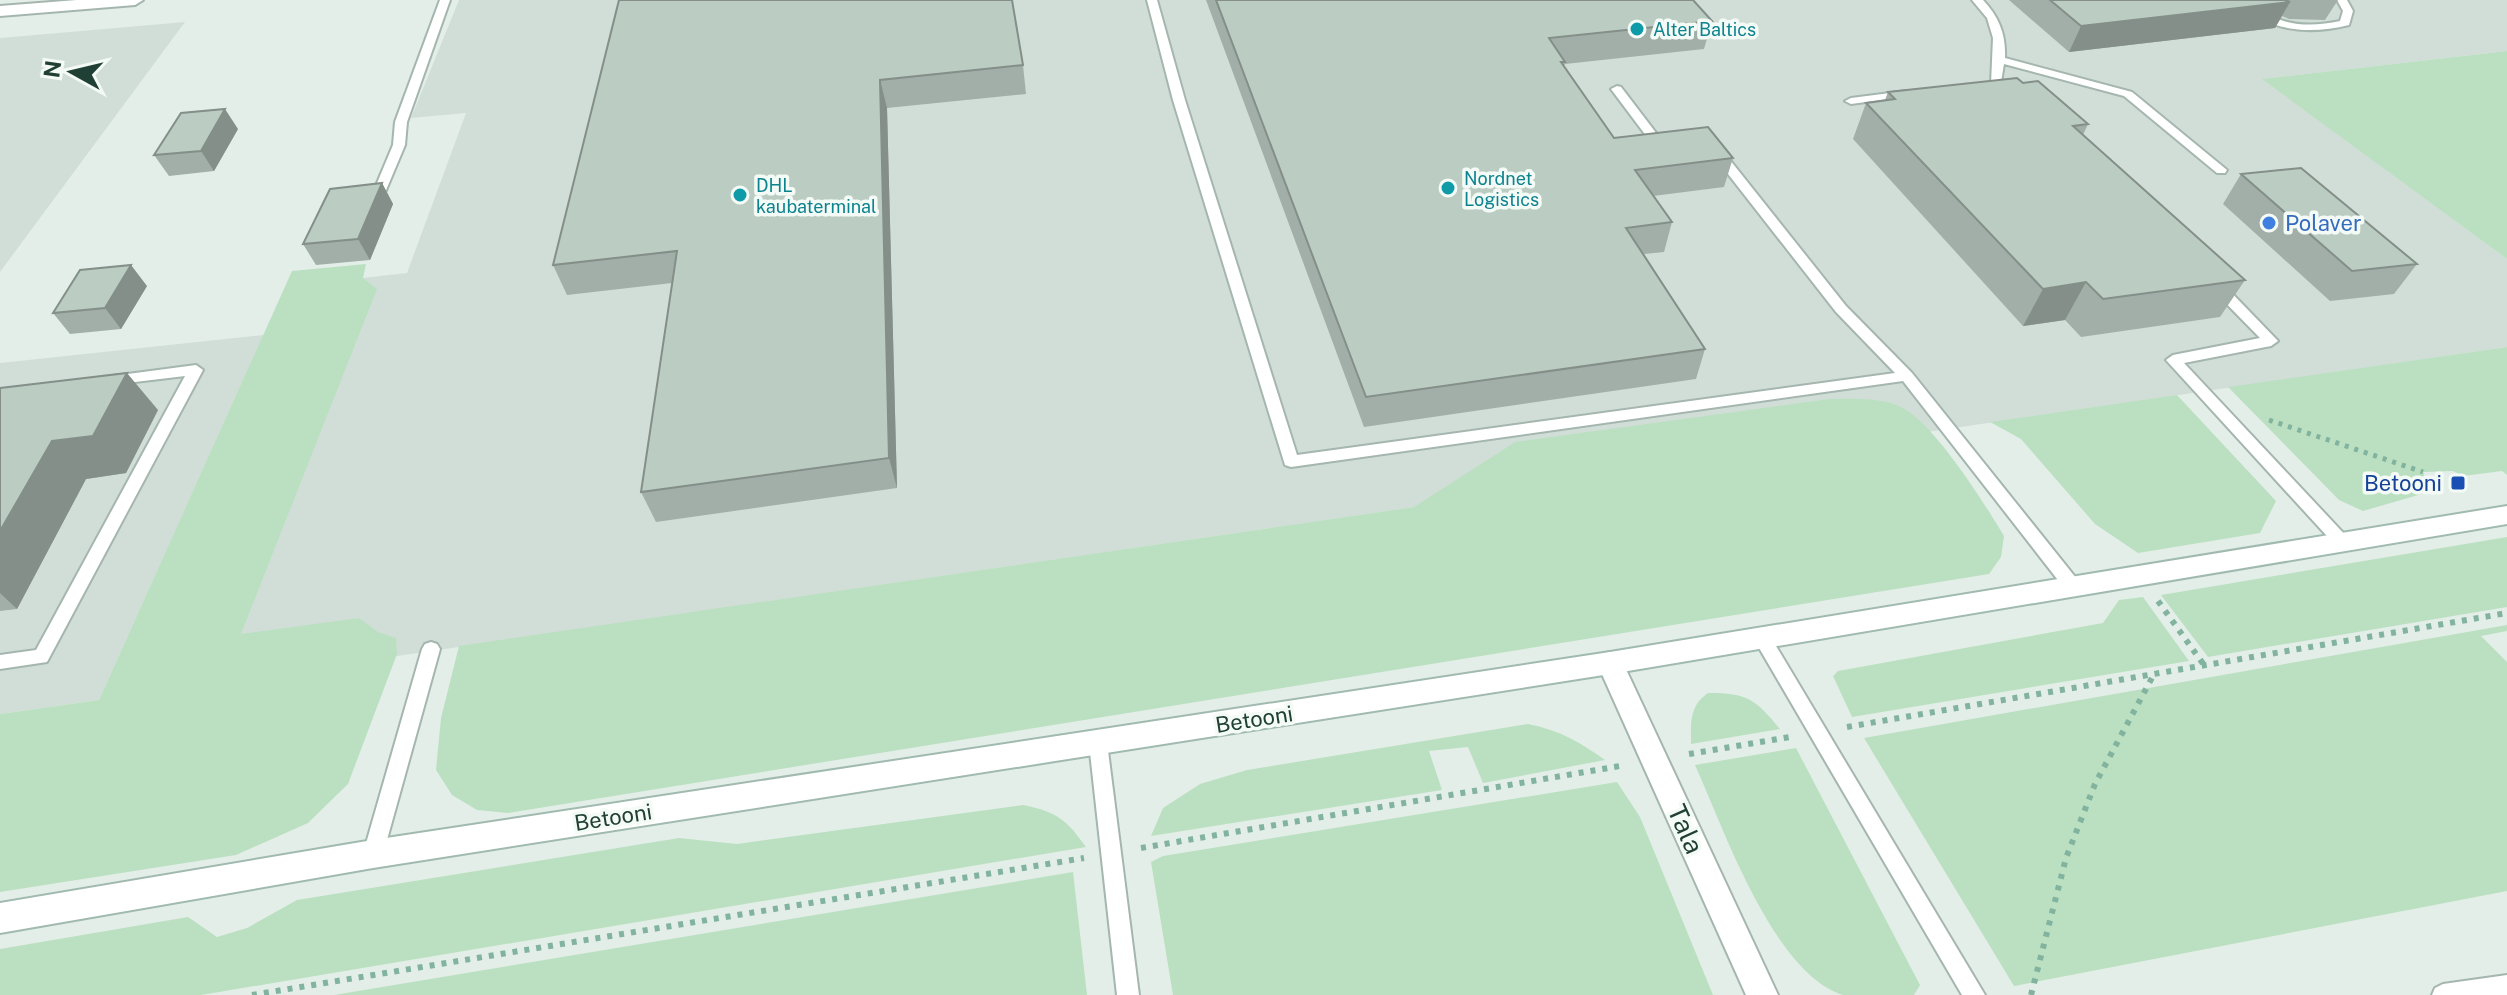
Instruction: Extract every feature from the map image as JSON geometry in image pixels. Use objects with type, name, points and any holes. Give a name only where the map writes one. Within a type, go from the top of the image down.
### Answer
[{"type":"street","points":[[0,11],[135,0]]},
{"type":"street","name":"Betooni","points":[[0,918],[373,854],[1610,663],[2507,515]]},
{"type":"street","name":"Tala","points":[[1610,663],[1762,995]]},
{"type":"lane","points":[[378,195],[399,145],[401,122],[445,0]]},
{"type":"lane","points":[[1152,0],[1179,100],[1291,461],[1907,376]]},
{"type":"lane","points":[[1977,0],[1989,11],[2002,50],[1988,83],[2007,93]]},
{"type":"lane","points":[[2242,0],[2289,28],[2326,29],[2345,23],[2348,11],[2342,0]]},
{"type":"lane","points":[[2000,60],[2128,94],[2221,170]]},
{"type":"lane","points":[[1617,89],[1660,146],[1713,147],[1841,309],[1907,376],[2074,588]]},
{"type":"lane","points":[[1851,101],[1923,92]]},
{"type":"lane","points":[[2206,275],[2271,341],[2173,360],[2343,543]]},
{"type":"lane","points":[[0,662],[41,657],[196,370],[91,382]]},
{"type":"lane","points":[[1761,636],[1974,995]]},
{"type":"lane","points":[[373,854],[431,649]]},
{"type":"lane","points":[[1098,743],[1128,995]]},
{"type":"lane","points":[[2443,995],[2507,985]]},
{"type":"path","points":[[2211,401],[2423,472]]},
{"type":"path","points":[[2140,577],[2204,665]]},
{"type":"path","points":[[252,995],[1112,853],[2507,613]]},
{"type":"path","points":[[2031,995],[2066,858],[2095,784],[2154,674]]},
{"type":"shaded area","points":[[459,0],[2507,0],[2507,51],[2263,79],[2507,259],[2507,347],[185,687],[353,279],[407,273],[466,113],[411,118]]},
{"type":"shaded area","points":[[185,22],[0,272],[0,38]]},
{"type":"shaded area","points":[[264,335],[99,700],[0,714],[0,363]]},
{"type":"green space","points":[[2507,51],[2507,259],[2262,79]]},
{"type":"green space","points":[[366,264],[363,278],[377,289],[241,634],[359,618],[378,632],[396,638],[397,654],[348,784],[308,823],[236,855],[0,892],[0,714],[99,700],[292,271]]},
{"type":"green space","points":[[2507,347],[2507,475],[2502,471],[2463,476],[2453,471],[2423,472],[2432,491],[2363,511],[2339,500],[2228,387]]},
{"type":"green space","points":[[2177,395],[2276,501],[2260,533],[2138,553],[2095,524],[2021,439],[1990,422]]},
{"type":"green space","points":[[1829,399],[1867,399],[1895,404],[1916,417],[1930,431],[1958,466],[2004,536],[2001,557],[1989,574],[508,813],[477,810],[452,795],[436,770],[441,718],[459,646],[1414,507],[1515,442]]},
{"type":"green space","points":[[2507,537],[2507,607],[2208,657],[2161,595]]},
{"type":"green space","points":[[2143,597],[2189,661],[1852,717],[1833,676],[1838,671],[2103,623],[2119,600]]},
{"type":"green space","points":[[2507,625],[2507,631],[2481,636],[2507,662],[2507,891],[2014,986],[1864,738]]},
{"type":"green space","points":[[1708,693],[1733,694],[1750,700],[1780,729],[1691,744],[1694,709]]},
{"type":"green space","points":[[1528,724],[1569,738],[1605,760],[1483,783],[1468,747],[1429,751],[1442,790],[1151,836],[1163,808],[1200,784],[1247,770]]},
{"type":"green space","points":[[1796,748],[1920,985],[1914,995],[1843,995],[1818,981],[1794,959],[1754,896],[1695,765]]},
{"type":"green space","points":[[1617,782],[1640,817],[1713,995],[1173,995],[1151,862],[1163,856]]},
{"type":"green space","points":[[1023,805],[1060,818],[1086,847],[201,995],[0,995],[0,949],[188,917],[217,937],[247,928],[297,900],[679,838],[737,844]]},
{"type":"green space","points":[[1073,872],[1087,995],[334,995]]},
{"type":"building","name":"DHL kaubaterminal","points":[[619,0],[1012,0],[1023,65],[880,80],[889,458],[641,492],[677,251],[553,265]]},
{"type":"building","name":"Nordnet Logistics","points":[[1216,0],[1693,0],[1712,21],[1549,38],[1565,62],[1561,62],[1614,138],[1708,127],[1733,158],[1635,170],[1672,222],[1626,228],[1705,349],[1366,397]]},
{"type":"building","points":[[2050,0],[2285,0],[2290,2],[2081,26]]},
{"type":"building","points":[[2017,78],[2023,83],[2038,81],[2088,124],[2073,126],[2245,280],[2103,299],[2086,282],[2043,289],[1866,103],[1895,99],[1888,92]]},
{"type":"building","points":[[225,109],[201,151],[154,155],[181,113]]},
{"type":"building","points":[[2301,168],[2417,264],[2352,271],[2241,174]]},
{"type":"building","points":[[382,183],[358,239],[303,244],[330,189]]},
{"type":"building","points":[[131,265],[105,308],[53,313],[80,270]]},
{"type":"building","points":[[127,373],[93,436],[52,441],[0,531],[0,388]]},
{"type":"place","name":"Alter Baltics","points":[[1637,29]]},
{"type":"place","name":"Nordnet Logistics","points":[[1448,188]]},
{"type":"place","name":"DHL kaubaterminal","points":[[740,195]]},
{"type":"place","name":"Polaver","points":[[2269,223]]},
{"type":"place","name":"Betooni","points":[[2458,483]]}]
